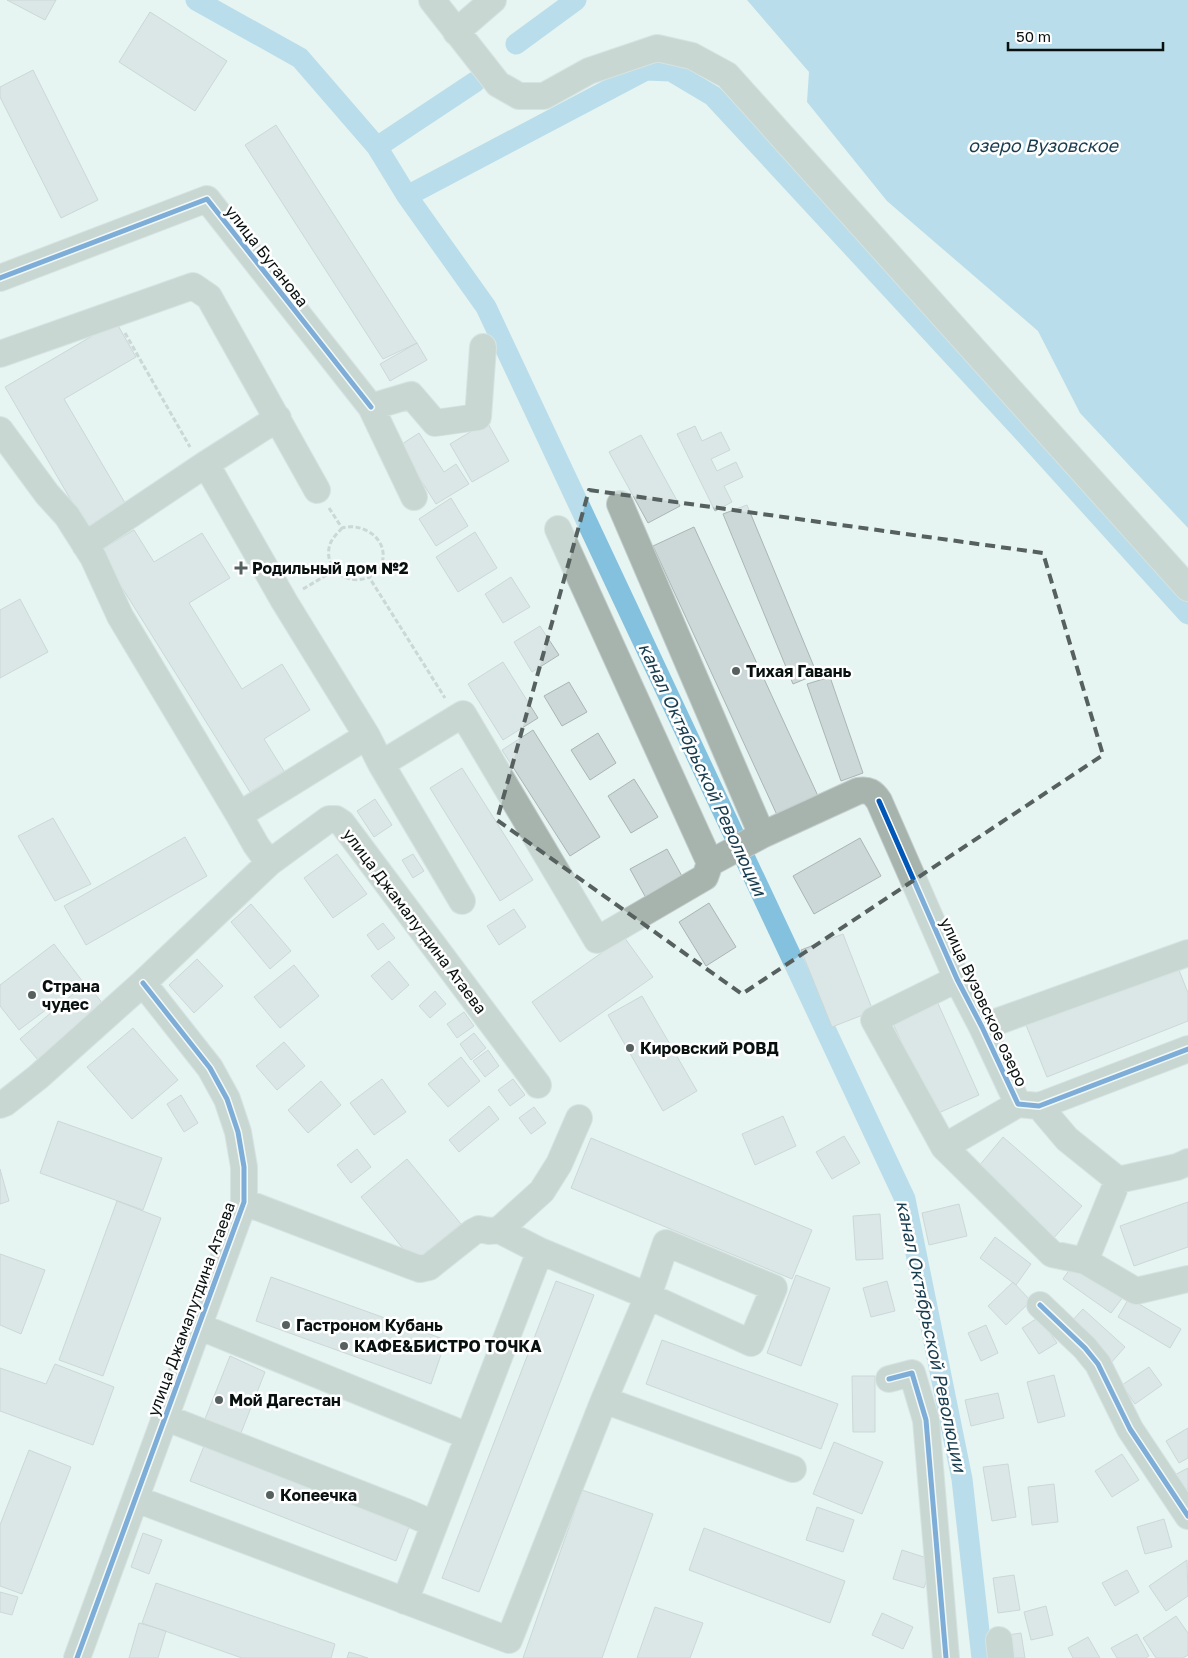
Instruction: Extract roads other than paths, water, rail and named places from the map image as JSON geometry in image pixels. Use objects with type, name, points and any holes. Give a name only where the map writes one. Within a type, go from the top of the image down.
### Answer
[{"type":"street","points":[[432,0],[498,84],[519,96],[544,96],[589,70],[658,48],[692,56],[726,75],[1188,588]]},
{"type":"street","points":[[456,32],[493,0]]},
{"type":"street","name":"улица Буганова","points":[[0,278],[207,199],[371,407]]},
{"type":"street","points":[[0,354],[193,286],[209,297],[317,490]]},
{"type":"street","points":[[414,497],[371,407],[411,395],[435,423],[478,417],[483,347]]},
{"type":"street","points":[[85,545],[278,418]]},
{"type":"street","points":[[0,430],[47,494],[68,516],[125,624],[240,815],[256,845],[269,863]]},
{"type":"street","points":[[204,465],[284,601],[367,736],[381,764],[462,901]]},
{"type":"street","points":[[381,764],[463,714],[597,940],[705,877],[710,863],[762,835],[620,504]]},
{"type":"street","points":[[558,529],[710,863]]},
{"type":"street","points":[[240,815],[367,736]]},
{"type":"street","name":"улица Вузовское озеро","points":[[762,835],[858,791],[866,789],[874,793],[957,979],[982,1027],[1029,1105],[1067,1139],[1118,1180]]},
{"type":"street","name":"улица Джамалутдина Атаева","points":[[0,1105],[38,1077],[143,983],[269,863],[329,818],[336,819],[342,823],[538,1085]]},
{"type":"street","points":[[982,1027],[1188,953]]},
{"type":"street","points":[[957,979],[874,1020],[944,1147],[1052,1254],[1085,1261],[1136,1292],[1188,1279]]},
{"type":"street","name":"улица Джамалутдина Атаева","points":[[77,1658],[244,1202],[244,1167],[238,1132],[227,1099],[210,1068],[143,983]]},
{"type":"street","points":[[944,1147],[1029,1105],[1188,1049]]},
{"type":"street","points":[[244,1202],[420,1269],[430,1267],[479,1229],[489,1232],[499,1230],[542,1191],[558,1164],[579,1118]]},
{"type":"street","points":[[1085,1261],[1118,1180],[1177,1167],[1188,1162]]},
{"type":"street","points":[[136,1499],[509,1640],[604,1400],[648,1296],[666,1243],[774,1288],[751,1342],[648,1296],[540,1251],[499,1230]]},
{"type":"street","points":[[405,1601],[540,1251]]},
{"type":"street","points":[[1040,1305],[1085,1348],[1098,1364],[1130,1429],[1186,1509]]},
{"type":"street","points":[[198,1326],[468,1436]]},
{"type":"street","points":[[889,1379],[912,1373],[926,1420],[946,1658]]},
{"type":"street","points":[[604,1400],[794,1469]]},
{"type":"street","points":[[164,1417],[434,1524]]},
{"type":"water","name":"озеро Вузовское","points":[[747,0],[1188,0],[1188,528],[1080,413],[1038,331],[887,201],[807,102],[809,72]]},
{"type":"waterway","name":"канал Октябрьской Революции","points":[[196,0],[300,58],[377,147],[407,196],[486,307],[905,1199],[962,1479],[982,1658]]},
{"type":"waterway","points":[[516,44],[576,0]]},
{"type":"waterway","points":[[407,196],[646,70],[671,71],[713,96],[1020,428],[1188,614]]},
{"type":"waterway","points":[[377,147],[475,82]]},
{"type":"place","name":"Родильный дом №2","points":[[241,568]]},
{"type":"place","name":"Тихая Гавань","points":[[736,671]]},
{"type":"place","name":"Страна чудес","points":[[32,995]]},
{"type":"place","name":"Кировский РОВД","points":[[630,1048]]},
{"type":"place","name":"Гастроном Кубань","points":[[286,1325]]},
{"type":"place","name":"КАФЕ&БИСТРО ТОЧКА","points":[[344,1346]]},
{"type":"place","name":"Мой Дагестан","points":[[219,1400]]},
{"type":"place","name":"Копеечка","points":[[270,1495]]}]
